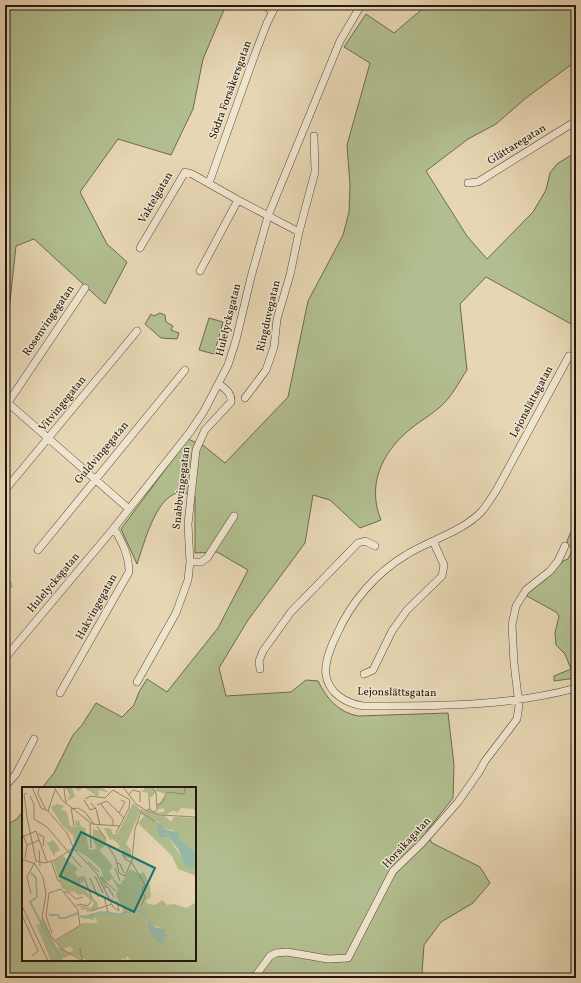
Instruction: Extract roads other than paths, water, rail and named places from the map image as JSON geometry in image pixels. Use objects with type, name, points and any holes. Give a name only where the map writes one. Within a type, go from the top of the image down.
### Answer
[{"type":"street","points":[[263,5],[274,8]]},
{"type":"street","name":"Hulelycksgatan","points":[[5,658],[114,528],[190,432],[219,384],[228,365],[236,340],[251,277],[268,216],[340,41],[361,5]]},
{"type":"street","name":"Södra Forsåkersgatan","points":[[209,183],[255,54],[274,8]]},
{"type":"street","name":"Glättaregatan","points":[[468,183],[478,182],[576,121]]},
{"type":"street","name":"Ringduvegatan","points":[[245,398],[266,370],[274,347],[277,319],[290,275],[299,232],[315,172],[314,136]]},
{"type":"street","name":"Vaktelgatan","points":[[140,248],[185,172],[209,183],[299,232]]},
{"type":"street","points":[[200,271],[238,200]]},
{"type":"street","name":"Rosenvingegatan","points":[[6,405],[85,288]]},
{"type":"street","name":"Vitvingegatan","points":[[5,490],[136,331]]},
{"type":"street","name":"Lejonslättsgatan","points":[[568,356],[496,491],[481,512],[459,528],[406,555],[389,566],[366,588],[343,621],[334,639],[326,666],[326,676],[329,684],[344,700],[363,706],[462,704],[519,700],[576,688]]},
{"type":"street","name":"Guldvingegatan","points":[[38,550],[95,478],[185,370]]},
{"type":"street","name":"Snabbvingegatan","points":[[138,682],[176,613],[188,580],[190,562],[188,524],[196,450],[205,430],[231,402],[231,397],[228,391],[219,384]]},
{"type":"street","points":[[6,405],[49,438],[129,509]]},
{"type":"street","points":[[190,562],[201,562],[207,558],[234,516]]},
{"type":"street","name":"Hakvingegatan","points":[[60,693],[129,572],[129,563],[124,547],[114,528]]},
{"type":"street","points":[[260,669],[260,657],[267,644],[291,612],[314,587],[358,543],[369,541],[375,546]]},
{"type":"street","name":"Lejonslättsgatan","points":[[364,674],[373,670],[392,630],[407,610],[442,576],[444,565],[433,541]]},
{"type":"street","points":[[519,700],[514,663],[512,625],[516,606],[526,590],[550,571],[558,561],[565,546]]},
{"type":"street","name":"Horsikagatan","points":[[254,978],[270,956],[276,953],[287,952],[328,959],[348,958],[393,871],[458,802],[485,761],[517,719],[519,712],[519,700]]},
{"type":"street","points":[[5,786],[16,774],[34,739]]}]
